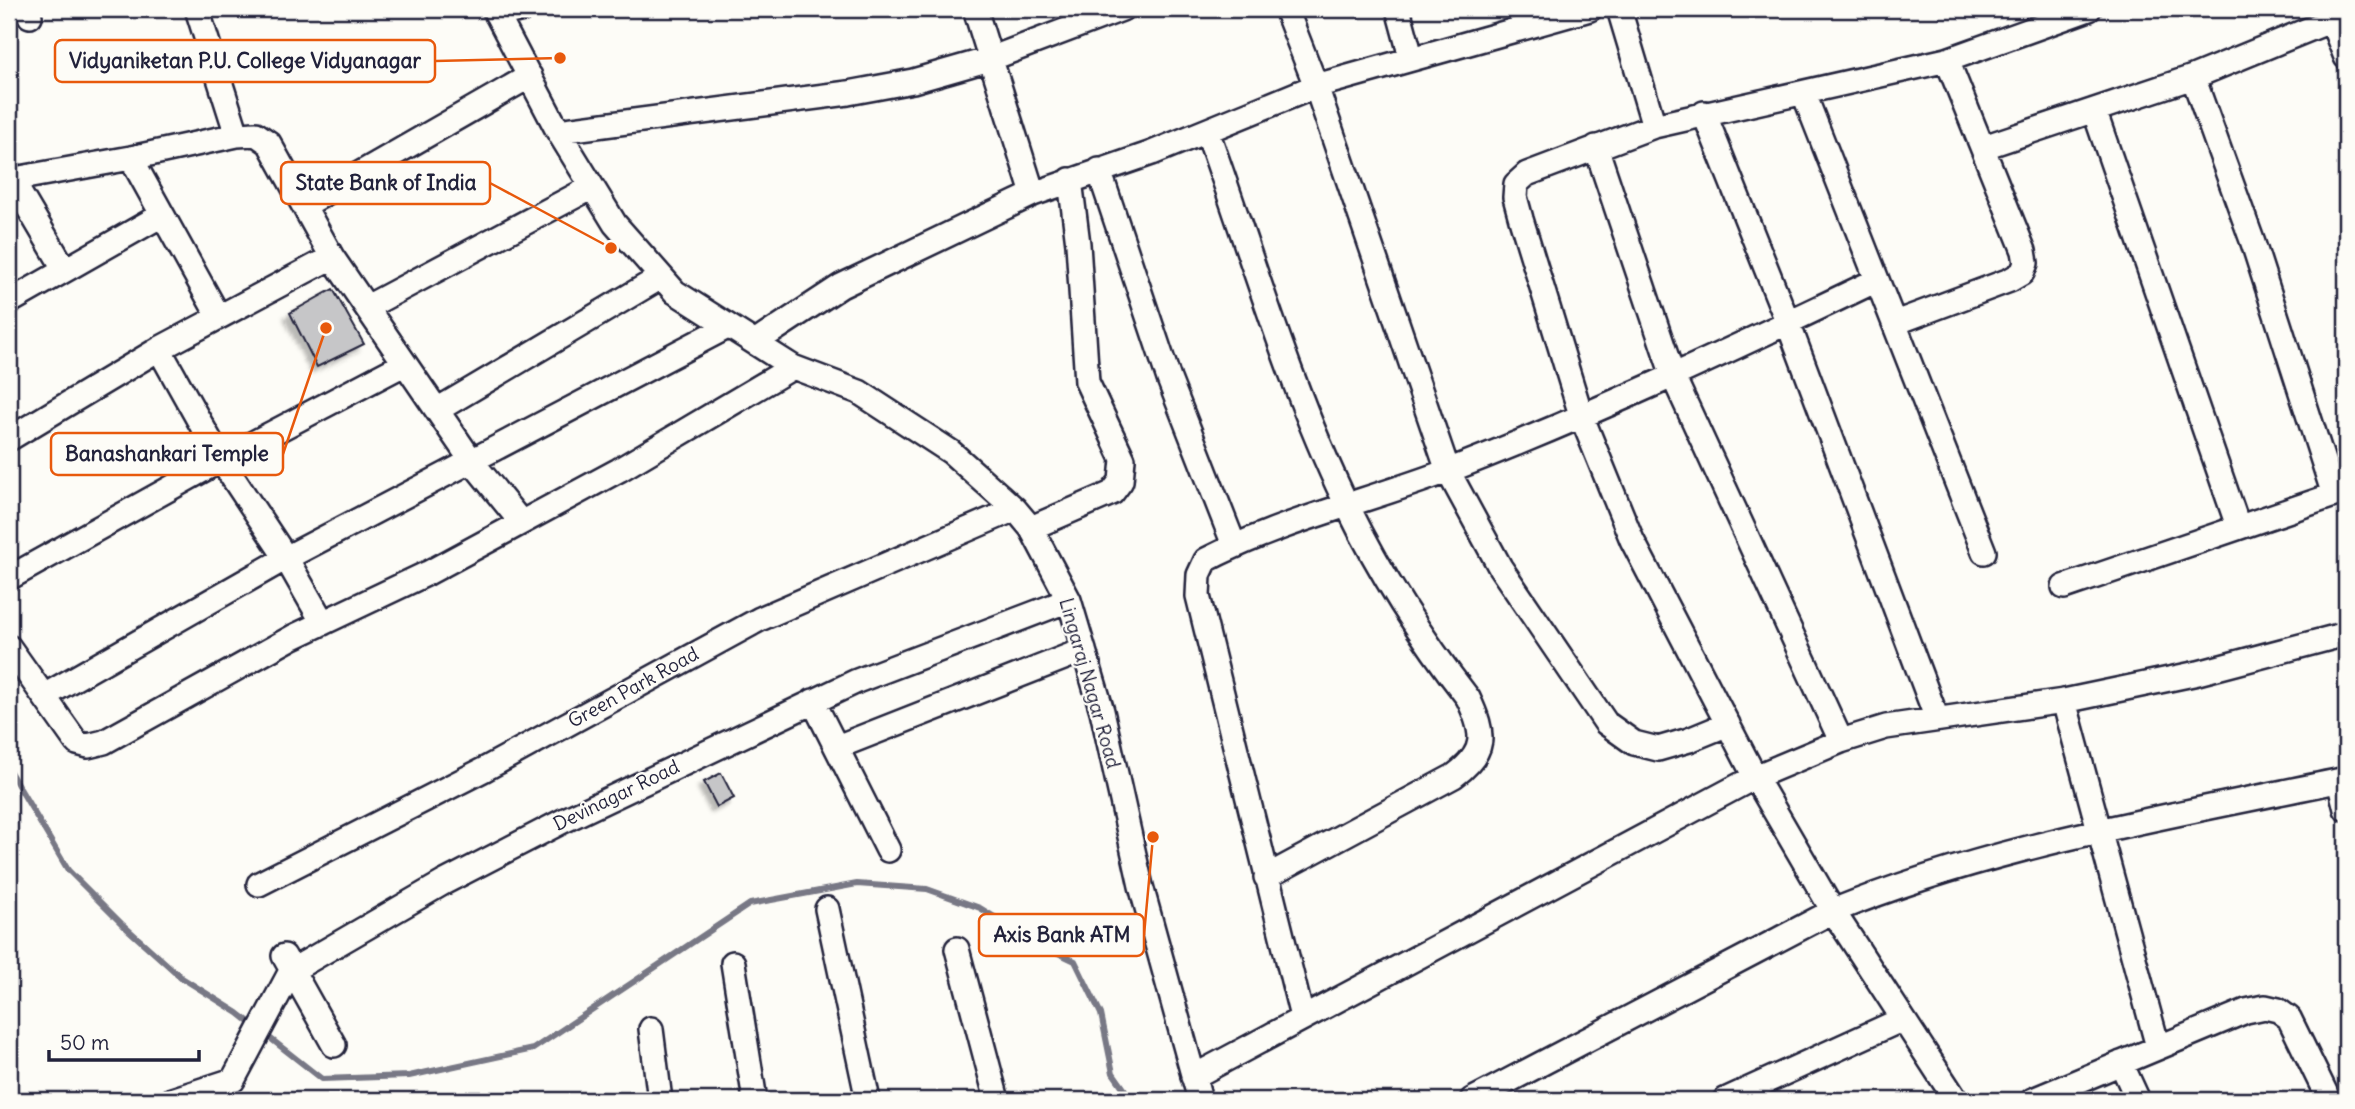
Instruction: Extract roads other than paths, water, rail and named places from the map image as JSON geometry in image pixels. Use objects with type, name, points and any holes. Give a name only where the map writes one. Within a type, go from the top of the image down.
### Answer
[{"type":"street","points":[[197,9],[237,135]]},
{"type":"street","points":[[495,12],[523,9]]},
{"type":"street","points":[[975,9],[1033,194]]},
{"type":"street","points":[[558,131],[848,93],[913,81],[990,59],[1122,9]]},
{"type":"street","points":[[1286,9],[1317,86],[1448,471],[1500,566],[1606,723],[1634,743],[1658,749],[1728,724]]},
{"type":"street","points":[[1398,9],[1411,57]]},
{"type":"street","points":[[756,342],[841,286],[1033,194],[1207,131],[1317,86],[1411,57],[1590,9]]},
{"type":"street","points":[[1619,9],[1654,126]]},
{"type":"street","points":[[1956,1100],[1833,911],[1755,777],[1632,540],[1581,415],[1515,197],[1516,184],[1527,174],[1654,126],[1947,60],[2089,9]]},
{"type":"street","name":"Lingaraj Nagar Road","points":[[495,12],[558,131],[615,224],[675,292],[793,367],[859,392],[951,452],[1031,528],[1069,600],[1102,710],[1153,937],[1200,1100]]},
{"type":"street","points":[[1984,147],[2193,77],[2329,15],[2346,57]]},
{"type":"street","points":[[1895,323],[2022,273],[2026,264],[2024,251],[1984,147],[1947,60]]},
{"type":"street","points":[[305,205],[530,76]]},
{"type":"street","points":[[2064,587],[2340,493],[2193,77]]},
{"type":"street","points":[[1804,94],[1984,552]]},
{"type":"street","points":[[2094,110],[2238,526]]},
{"type":"street","points":[[1704,113],[1788,323],[1937,719]]},
{"type":"street","points":[[1207,131],[1312,426],[1347,505],[1392,589],[1468,698],[1477,716],[1481,740],[1475,761],[1454,776],[1266,877]]},
{"type":"street","points":[[65,270],[9,178],[131,158],[237,135],[256,134],[269,143],[332,257],[404,364],[473,463],[521,522]]},
{"type":"street","points":[[1595,147],[1673,376],[1841,741]]},
{"type":"street","points":[[131,158],[219,317]]},
{"type":"street","points":[[1099,170],[1169,379],[1234,545]]},
{"type":"street","points":[[1031,528],[1112,493],[1121,481],[1123,459],[1087,382],[1078,244],[1070,180]]},
{"type":"street","points":[[368,307],[592,187]]},
{"type":"street","points":[[9,302],[162,215]]},
{"type":"street","points":[[9,439],[159,349],[332,257]]},
{"type":"street","points":[[437,410],[661,277]]},
{"type":"street","points":[[1302,1017],[1198,596],[1199,575],[1206,559],[1234,545],[1448,471],[1673,376],[1877,280]]},
{"type":"street","points":[[44,696],[286,558],[473,463],[727,327]]},
{"type":"street","points":[[159,349],[221,460],[286,558],[323,623]]},
{"type":"street","points":[[9,578],[221,460],[404,364]]},
{"type":"street","points":[[9,647],[77,744],[88,746],[104,742],[323,623],[428,572],[620,470],[793,367]]},
{"type":"street","name":"Green Park Road","points":[[260,884],[485,769],[760,619],[1014,509]]},
{"type":"street","name":"Devinagar Road","points":[[287,963],[563,821],[813,701],[857,681],[1069,600]]},
{"type":"street","points":[[1193,1077],[1755,777],[1841,741],[1886,727],[2064,701],[2198,673],[2346,634]]},
{"type":"street","points":[[838,747],[1084,650]]},
{"type":"street","points":[[813,701],[888,850]]},
{"type":"street","points":[[2064,701],[2158,1047]]},
{"type":"street","points":[[1472,1100],[1833,911],[1889,888],[1997,854],[2343,780],[2346,809]]},
{"type":"street","points":[[827,909],[868,1100]]},
{"type":"street","points":[[957,949],[997,1100]]},
{"type":"street","points":[[287,963],[334,1045]]},
{"type":"street","points":[[172,1100],[233,1080],[287,963]]},
{"type":"street","points":[[733,963],[755,1100]]},
{"type":"street","points":[[2034,1100],[2246,1011],[2265,1007],[2278,1010],[2294,1026],[2329,1100]]},
{"type":"street","points":[[1725,1100],[1903,1019]]},
{"type":"street","points":[[651,1029],[660,1100]]},
{"type":"street","points":[[2121,1063],[2138,1100]]},
{"type":"waterway","points":[[9,770],[68,870],[123,925],[182,978],[238,1013],[322,1079],[409,1076],[533,1049],[750,904],[857,884],[927,889],[980,908],[1033,941],[1075,961],[1101,1014],[1113,1073],[1132,1100]]},
{"type":"place","name":"Vidyaniketan P.U. College Vidyanagar","points":[[560,58]]},
{"type":"place","name":"State Bank of India","points":[[611,248]]},
{"type":"place","name":"Banashankari Temple","points":[[326,328]]},
{"type":"place","name":"Axis Bank ATM","points":[[1153,837]]}]
